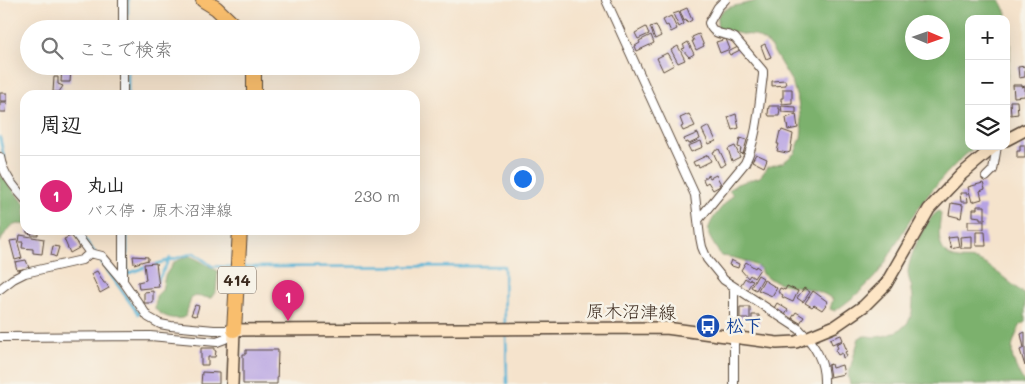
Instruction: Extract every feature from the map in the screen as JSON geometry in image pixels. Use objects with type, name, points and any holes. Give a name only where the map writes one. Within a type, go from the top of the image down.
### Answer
[{"type":"highway","points":[[202,0],[218,4],[231,20]]},
{"type":"highway","points":[[254,75],[254,90]]},
{"type":"highway","name":"414","points":[[234,330],[240,235]]},
{"type":"main road","points":[[1010,138],[1025,130]]},
{"type":"main road","name":"原木沼津線","points":[[234,330],[666,328],[777,343],[796,342],[835,326],[870,300],[886,284],[929,209],[962,174],[991,150]]},
{"type":"main road","points":[[232,384],[234,330]]},
{"type":"street","points":[[123,0],[123,20]]},
{"type":"street","points":[[606,0],[696,195],[702,247],[707,259],[719,275],[734,288],[799,329],[808,338],[818,351],[824,384]]},
{"type":"street","points":[[699,219],[745,163],[757,125],[763,75],[763,70],[735,38],[718,34],[708,23],[725,0]]},
{"type":"street","points":[[123,75],[123,90]]},
{"type":"street","points":[[986,177],[993,170],[996,150]]},
{"type":"street","points":[[0,158],[2,168],[20,194]]},
{"type":"street","points":[[77,235],[95,255],[123,281],[148,317],[160,324],[214,330],[234,330]]},
{"type":"street","points":[[123,235],[123,281]]},
{"type":"street","points":[[0,289],[25,273],[82,260],[95,255]]},
{"type":"street","points":[[734,288],[734,384]]},
{"type":"street","points":[[0,338],[150,336],[217,342],[225,339],[234,330]]},
{"type":"green space","points":[[758,0],[1000,0],[1005,9],[1007,15],[965,15],[965,150],[971,150],[955,164],[927,196],[882,268],[858,294],[835,311],[830,309],[833,299],[824,294],[778,282],[762,274],[760,268],[751,263],[721,256],[709,235],[713,219],[733,195],[729,190],[737,184],[760,177],[768,167],[784,162],[795,153],[801,138],[802,129],[798,101],[792,82],[769,44],[754,35],[718,28],[717,20],[719,14],[730,7]]},
{"type":"green space","points":[[0,174],[20,198],[20,224],[9,228],[0,243]]},
{"type":"green space","points":[[939,211],[941,214],[940,242],[946,253],[958,259],[981,262],[1025,295],[1025,322],[1019,327],[1013,342],[1012,355],[1025,384],[850,384],[848,376],[859,338],[863,336],[878,337],[888,335],[901,329],[910,319],[913,299],[908,275],[909,265],[923,229],[928,221]]},
{"type":"green space","points":[[189,256],[218,271],[216,291],[211,298],[194,296],[191,299],[185,317],[169,318],[155,309],[156,296],[162,290],[165,276],[174,262]]},
{"type":"building","points":[[687,8],[692,20],[687,23],[686,20],[684,21],[680,11]]},
{"type":"building","points":[[679,12],[684,24],[679,27],[673,14]]},
{"type":"building","points":[[671,16],[677,29],[671,32],[663,20]]},
{"type":"building","points":[[656,25],[661,36],[655,39],[650,27]]},
{"type":"building","points":[[646,27],[649,34],[638,39],[635,33]]},
{"type":"building","points":[[699,34],[704,46],[696,50],[692,37]]},
{"type":"building","points":[[651,35],[654,43],[637,51],[635,46],[640,43],[639,41]]},
{"type":"building","points":[[726,39],[730,49],[720,53],[716,42]]},
{"type":"building","points":[[688,42],[694,54],[689,57],[682,49],[685,48],[683,45]]},
{"type":"building","points":[[765,44],[771,57],[766,59],[761,46]]},
{"type":"building","points":[[678,46],[685,60],[678,63],[671,50]]},
{"type":"building","points":[[738,47],[740,50],[730,55],[728,52]]},
{"type":"building","points":[[667,53],[674,65],[663,71],[657,58]]},
{"type":"building","points":[[1025,66],[1025,77],[1019,78],[1018,67]]},
{"type":"building","points":[[61,75],[71,75],[70,82],[61,82]]},
{"type":"building","points":[[54,77],[58,77],[58,84],[63,86],[60,90],[53,90]]},
{"type":"building","points":[[785,80],[786,85],[772,86],[772,81]]},
{"type":"building","points":[[1013,85],[1025,86],[1025,96],[1014,97]]},
{"type":"building","points":[[783,89],[792,89],[792,103],[782,104]]},
{"type":"building","points":[[0,93],[7,93],[7,101],[0,101]]},
{"type":"building","points":[[1010,101],[1017,101],[1018,114],[1011,115]]},
{"type":"building","points":[[0,102],[7,102],[6,112],[0,112]]},
{"type":"building","points":[[769,106],[779,106],[779,116],[769,116]]},
{"type":"building","points":[[781,106],[796,107],[796,113],[782,112]]},
{"type":"building","points":[[689,114],[695,126],[683,131],[680,118]]},
{"type":"building","points":[[736,114],[739,128],[732,130],[728,117]]},
{"type":"building","points":[[796,114],[798,128],[788,130],[786,118]]},
{"type":"building","points":[[709,126],[716,141],[709,144],[702,130]]},
{"type":"building","points":[[780,131],[793,134],[790,152],[787,153],[777,151]]},
{"type":"building","points":[[698,133],[700,139],[689,144],[688,142],[685,143],[684,139]]},
{"type":"building","points":[[740,138],[747,140],[743,154],[740,153],[741,148],[738,147]]},
{"type":"building","points":[[701,141],[703,147],[691,152],[688,146]]},
{"type":"building","points":[[1020,145],[1025,145],[1025,158],[1017,158],[1017,151],[1020,151]]},
{"type":"building","points":[[735,146],[740,157],[732,161],[728,149]]},
{"type":"building","points":[[719,149],[726,164],[720,167],[713,152]]},
{"type":"building","points":[[756,154],[767,159],[764,167],[752,161]]},
{"type":"building","points":[[708,155],[711,161],[699,167],[698,165],[695,166],[693,162]]},
{"type":"building","points":[[708,175],[710,178],[716,175],[721,184],[719,184],[720,186],[713,190],[708,182],[705,184],[703,179]]},
{"type":"building","points":[[983,183],[985,189],[980,191],[982,199],[972,202],[968,187]]},
{"type":"building","points":[[960,193],[967,193],[968,202],[961,202]]},
{"type":"building","points":[[951,203],[963,205],[961,218],[949,215]]},
{"type":"building","points":[[977,206],[985,206],[985,219],[973,216],[973,209],[977,209]]},
{"type":"building","points":[[968,221],[984,221],[984,229],[968,229]]},
{"type":"building","points":[[976,232],[985,232],[986,246],[976,246]]},
{"type":"building","points":[[20,235],[44,239],[42,254],[33,253],[33,249],[22,248],[23,242],[19,242]]},
{"type":"building","points":[[73,235],[79,248],[70,253],[64,239]]},
{"type":"building","points":[[957,236],[959,246],[951,248],[948,237]]},
{"type":"building","points":[[972,236],[972,248],[961,248],[960,237]]},
{"type":"building","points":[[17,240],[22,258],[15,260],[10,241]]},
{"type":"building","points":[[53,246],[59,247],[56,257],[51,255]]},
{"type":"building","points":[[133,256],[148,257],[148,260],[134,264]]},
{"type":"building","points":[[26,260],[29,268],[17,270],[15,262]]},
{"type":"building","points":[[731,260],[739,264],[738,268],[729,265]]},
{"type":"building","points":[[746,262],[760,269],[754,278],[750,275],[748,278],[741,270]]},
{"type":"building","points":[[156,263],[159,287],[139,289],[138,282],[146,280],[144,264]]},
{"type":"building","points":[[97,271],[109,288],[100,293],[91,274]]},
{"type":"building","points":[[758,275],[763,278],[756,290],[751,287]]},
{"type":"building","points":[[745,278],[749,281],[750,279],[753,280],[747,290],[740,286]]},
{"type":"building","points":[[764,280],[777,288],[772,296],[758,290]]},
{"type":"building","points":[[787,286],[798,291],[793,302],[782,297],[783,295],[778,292],[780,288],[785,290]]},
{"type":"building","points":[[804,288],[810,292],[803,302],[797,298]]},
{"type":"building","points":[[153,291],[153,303],[144,303],[144,292]]},
{"type":"building","points":[[813,291],[828,302],[822,310],[814,305],[812,307],[805,303]]},
{"type":"building","points":[[777,303],[788,310],[785,315],[774,308]]},
{"type":"building","points":[[195,305],[199,306],[196,316],[191,315]]},
{"type":"building","points":[[740,307],[750,307],[750,319],[740,319]]},
{"type":"building","points":[[796,312],[804,317],[800,323],[792,318]]},
{"type":"building","points":[[752,315],[759,315],[759,326],[752,326]]},
{"type":"building","points":[[1025,332],[1025,366],[1020,350],[1024,348],[1021,334]]},
{"type":"building","points":[[841,335],[843,340],[832,344],[830,339]]},
{"type":"building","points":[[843,341],[847,356],[843,358],[842,353],[838,355],[835,350],[838,348],[836,344]]},
{"type":"building","points":[[201,348],[215,348],[215,357],[208,357],[208,365],[201,365]]},
{"type":"building","points":[[246,350],[278,350],[277,384],[243,384],[243,354],[246,354]]},
{"type":"building","points":[[831,364],[832,368],[842,365],[844,374],[830,377],[828,365]]},
{"type":"building","points":[[202,372],[219,373],[219,384],[201,384]]},
{"type":"waterway","points":[[128,0],[128,20]]},
{"type":"waterway","points":[[128,75],[128,90]]},
{"type":"waterway","points":[[0,137],[4,158]]},
{"type":"waterway","points":[[14,181],[20,188]]},
{"type":"waterway","points":[[82,235],[95,253]]},
{"type":"waterway","points":[[127,235],[127,274],[146,267]]},
{"type":"waterway","points":[[153,265],[194,253],[212,266],[234,267]]},
{"type":"waterway","points":[[98,257],[138,314],[141,310]]},
{"type":"waterway","points":[[157,282],[170,258]]},
{"type":"waterway","points":[[242,267],[504,266],[505,326]]},
{"type":"waterway","points":[[506,332],[507,384]]},
{"type":"place","name":"丸山","points":[[288,321]]},
{"type":"place","name":"松下","points":[[708,326]]}]
